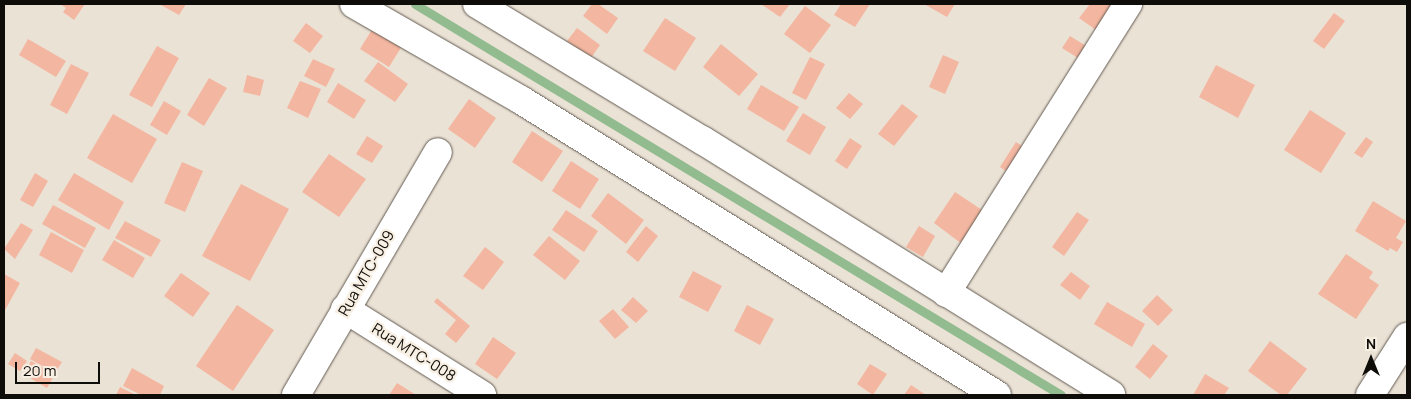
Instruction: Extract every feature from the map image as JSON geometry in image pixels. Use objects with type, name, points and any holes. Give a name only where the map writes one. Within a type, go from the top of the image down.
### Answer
[{"type":"street","points":[[354,4],[521,100],[997,395]]},
{"type":"street","points":[[477,4],[702,140],[1111,395]]},
{"type":"street","points":[[946,293],[1128,4]]},
{"type":"street","name":"Rua MTC-009","points":[[296,395],[438,152]]},
{"type":"street","name":"Rua MTC-008","points":[[345,309],[482,395]]},
{"type":"street","points":[[1370,395],[1407,337]]},
{"type":"building","points":[[60,4],[85,4],[74,20],[63,12],[66,8]]},
{"type":"building","points":[[159,4],[186,4],[179,15]]},
{"type":"building","points":[[592,4],[598,4],[618,18],[607,34],[583,16]]},
{"type":"building","points":[[761,4],[790,4],[780,17]]},
{"type":"building","points":[[841,4],[870,4],[855,27],[834,15]]},
{"type":"building","points":[[924,4],[955,4],[947,17]]},
{"type":"building","points":[[1090,4],[1115,4],[1096,30],[1079,18]]},
{"type":"building","points":[[805,6],[831,25],[810,53],[784,34]]},
{"type":"building","points":[[1334,13],[1345,21],[1324,49],[1313,41]]},
{"type":"building","points":[[665,18],[696,38],[675,71],[643,51]]},
{"type":"building","points":[[306,23],[323,36],[310,53],[293,41]]},
{"type":"building","points":[[373,28],[402,46],[389,67],[360,49]]},
{"type":"building","points":[[577,28],[600,45],[591,58],[567,41]]},
{"type":"building","points":[[1070,36],[1086,46],[1078,58],[1062,48]]},
{"type":"building","points":[[28,39],[66,61],[56,77],[19,55]]},
{"type":"building","points":[[721,44],[758,74],[739,96],[703,67]]},
{"type":"building","points":[[157,46],[179,58],[152,107],[129,95]]},
{"type":"building","points":[[943,55],[959,62],[945,94],[929,87]]},
{"type":"building","points":[[810,57],[825,64],[806,100],[792,93]]},
{"type":"building","points":[[313,59],[335,69],[326,87],[304,76]]},
{"type":"building","points":[[378,62],[408,84],[395,102],[364,81]]},
{"type":"building","points":[[71,64],[89,73],[67,114],[50,105]]},
{"type":"building","points":[[1216,65],[1255,85],[1238,118],[1199,97]]},
{"type":"building","points":[[247,75],[264,80],[260,96],[243,92]]},
{"type":"building","points":[[209,78],[227,88],[204,126],[187,115]]},
{"type":"building","points":[[300,81],[321,89],[308,118],[287,108]]},
{"type":"building","points":[[338,83],[366,100],[354,119],[327,102]]},
{"type":"building","points":[[761,85],[799,107],[784,131],[747,109]]},
{"type":"building","points":[[849,93],[863,104],[850,119],[836,108]]},
{"type":"building","points":[[469,99],[496,118],[475,148],[448,129]]},
{"type":"building","points":[[164,101],[181,111],[167,135],[150,125]]},
{"type":"building","points":[[902,104],[918,116],[894,146],[878,134]]},
{"type":"building","points":[[1310,110],[1346,133],[1321,173],[1284,150]]},
{"type":"building","points":[[803,113],[826,127],[810,155],[786,141]]},
{"type":"building","points":[[113,114],[157,139],[132,183],[87,158]]},
{"type":"building","points":[[532,131],[563,151],[542,182],[512,162]]},
{"type":"building","points":[[367,136],[383,146],[372,163],[356,154]]},
{"type":"building","points":[[1366,137],[1373,142],[1362,158],[1354,153]]},
{"type":"building","points":[[850,138],[862,146],[847,169],[835,161]]},
{"type":"building","points":[[1016,142],[1029,151],[1013,176],[1000,167]]},
{"type":"building","points":[[329,154],[366,179],[339,217],[302,192]]},
{"type":"building","points":[[571,161],[599,179],[580,209],[552,191]]},
{"type":"building","points":[[182,162],[203,171],[185,212],[164,203]]},
{"type":"building","points":[[35,173],[48,181],[33,207],[20,200]]},
{"type":"building","points":[[74,173],[124,202],[109,230],[58,200]]},
{"type":"building","points":[[241,184],[289,209],[250,281],[202,256]]},
{"type":"building","points":[[955,192],[985,212],[962,244],[934,223]]},
{"type":"building","points":[[608,193],[644,220],[626,244],[591,216]]},
{"type":"building","points":[[1373,201],[1406,221],[1396,238],[1403,242],[1397,252],[1390,248],[1388,251],[1355,231]]},
{"type":"building","points":[[53,205],[96,228],[85,248],[42,224]]},
{"type":"building","points":[[566,210],[598,231],[584,252],[552,230]]},
{"type":"building","points":[[1077,212],[1089,220],[1064,256],[1052,247]]},
{"type":"building","points":[[125,221],[161,240],[151,257],[115,238]]},
{"type":"building","points":[[21,223],[33,230],[15,259],[4,249]]},
{"type":"building","points":[[646,226],[658,236],[638,262],[626,252]]},
{"type":"building","points":[[919,226],[935,236],[923,257],[906,247]]},
{"type":"building","points":[[51,232],[84,250],[72,273],[39,255]]},
{"type":"building","points":[[549,236],[580,261],[565,280],[533,255]]},
{"type":"building","points":[[114,240],[145,258],[133,278],[102,260]]},
{"type":"building","points":[[485,247],[504,262],[483,290],[463,276]]},
{"type":"building","points":[[1346,254],[1373,272],[1369,278],[1379,285],[1356,319],[1318,294]]},
{"type":"building","points":[[693,271],[722,286],[708,312],[679,297]]},
{"type":"building","points":[[1071,272],[1090,286],[1080,300],[1060,285]]},
{"type":"building","points":[[181,273],[210,293],[193,317],[164,296]]},
{"type":"building","points":[[4,274],[20,283],[4,312]]},
{"type":"building","points":[[1157,295],[1173,310],[1158,326],[1142,311]]},
{"type":"building","points":[[633,297],[648,311],[636,323],[621,310]]},
{"type":"building","points":[[437,298],[470,326],[456,343],[445,334],[456,320],[434,302]]},
{"type":"building","points":[[1107,302],[1145,324],[1132,347],[1094,324]]},
{"type":"building","points":[[237,305],[274,330],[233,391],[196,366]]},
{"type":"building","points":[[747,305],[774,319],[760,345],[734,331]]},
{"type":"building","points":[[613,309],[629,327],[615,339],[599,321]]},
{"type":"building","points":[[493,337],[516,353],[497,379],[475,364]]},
{"type":"building","points":[[1270,341],[1307,369],[1287,395],[1281,395],[1248,371]]},
{"type":"building","points":[[1153,344],[1168,356],[1150,379],[1135,367]]},
{"type":"building","points":[[36,348],[62,362],[55,373],[30,359]]},
{"type":"building","points":[[15,353],[27,361],[20,371],[8,364]]},
{"type":"building","points":[[31,361],[55,374],[47,388],[23,374]]},
{"type":"building","points":[[870,364],[887,374],[873,395],[857,384]]},
{"type":"building","points":[[132,368],[164,386],[160,395],[141,395],[123,386]]},
{"type":"building","points":[[1205,374],[1229,388],[1224,395],[1193,395]]},
{"type":"building","points":[[397,383],[416,395],[389,395]]},
{"type":"building","points":[[911,385],[926,395],[904,395]]},
{"type":"building","points":[[120,387],[136,395],[116,395]]},
{"type":"waterway","points":[[415,4],[1061,395]]}]
